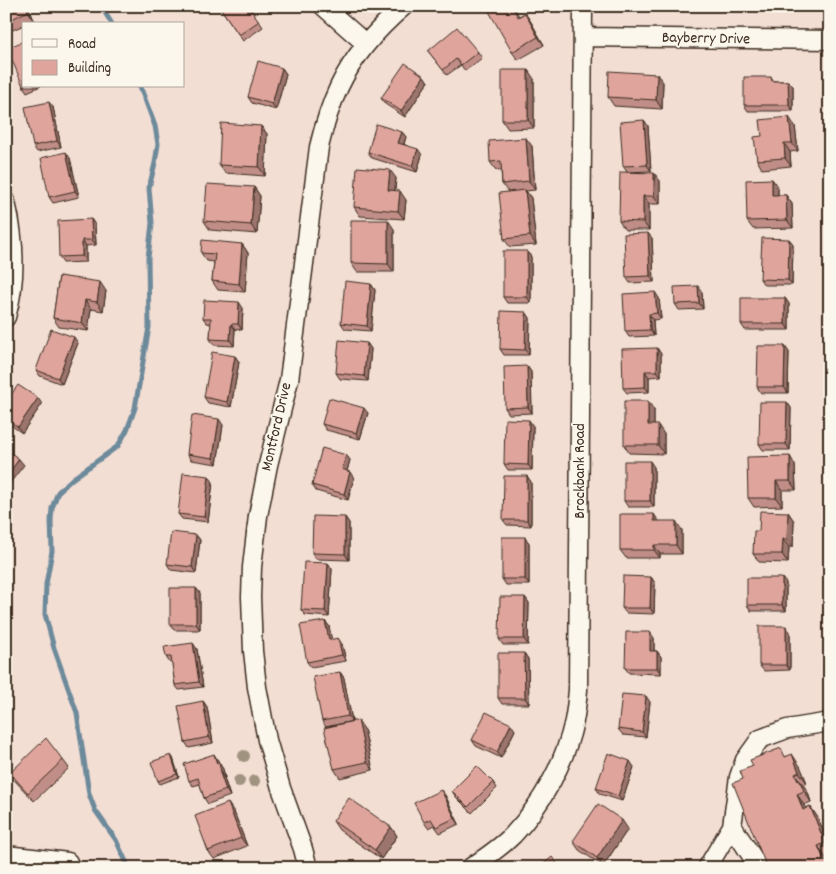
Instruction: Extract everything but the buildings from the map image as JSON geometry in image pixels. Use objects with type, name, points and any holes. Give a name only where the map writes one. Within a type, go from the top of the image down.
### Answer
[{"type":"street","points":[[323,6],[366,44]]},
{"type":"street","name":"Montford Drive","points":[[308,868],[267,740],[258,693],[253,651],[252,567],[258,516],[268,465],[289,380],[319,146],[327,117],[339,87],[355,59],[386,21],[404,6]]},
{"type":"street","points":[[583,6],[583,37]]},
{"type":"street","name":"Bayberry Drive","points":[[583,37],[830,40]]},
{"type":"street","name":"Brockbank Road","points":[[470,868],[512,836],[534,811],[551,783],[565,753],[574,722],[578,690],[583,37]]},
{"type":"street","points":[[6,202],[11,221],[14,250],[6,317]]},
{"type":"street","points":[[707,868],[732,826],[739,777],[746,760],[760,740],[787,729],[830,722]]},
{"type":"street","points":[[732,826],[758,868]]},
{"type":"street","points":[[6,855],[68,862]]},
{"type":"waterway","points":[[101,6],[111,22]]},
{"type":"waterway","points":[[129,868],[116,840],[95,810],[89,794],[77,713],[54,648],[45,614],[46,584],[52,551],[52,508],[58,492],[72,479],[118,446],[127,430],[135,408],[149,327],[148,258],[152,223],[149,188],[158,144],[155,126],[141,88]]}]
